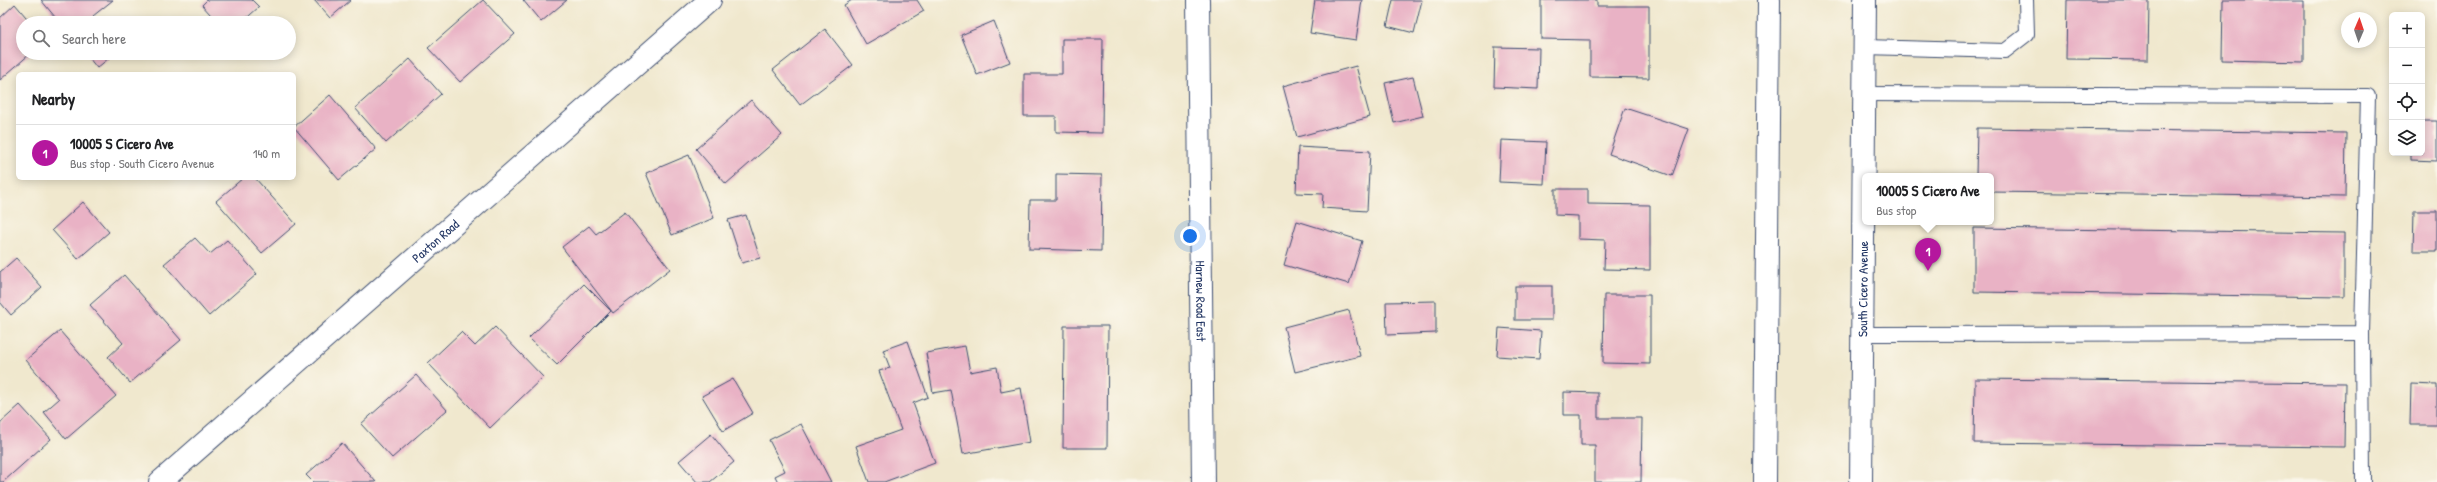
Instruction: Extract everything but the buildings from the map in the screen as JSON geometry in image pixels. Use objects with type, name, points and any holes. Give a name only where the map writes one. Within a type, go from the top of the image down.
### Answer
[{"type":"street","name":"Paxton Road","points":[[160,482],[710,0]]},
{"type":"street","name":"Harnew Road East","points":[[1198,0],[1203,482]]},
{"type":"street","points":[[1765,482],[1769,0]]},
{"type":"street","name":"South Cicero Avenue","points":[[1864,173],[1865,0]]},
{"type":"street","name":"South Cicero Avenue","points":[[1861,482],[1863,225]]},
{"type":"lane","points":[[1865,47],[2005,51],[2027,34],[2026,0]]},
{"type":"lane","points":[[1864,94],[2368,96],[2362,334],[2363,482]]},
{"type":"lane","points":[[1863,334],[2362,334]]},
{"type":"place","name":"10005 S Cicero Ave","points":[[1928,271]]}]
